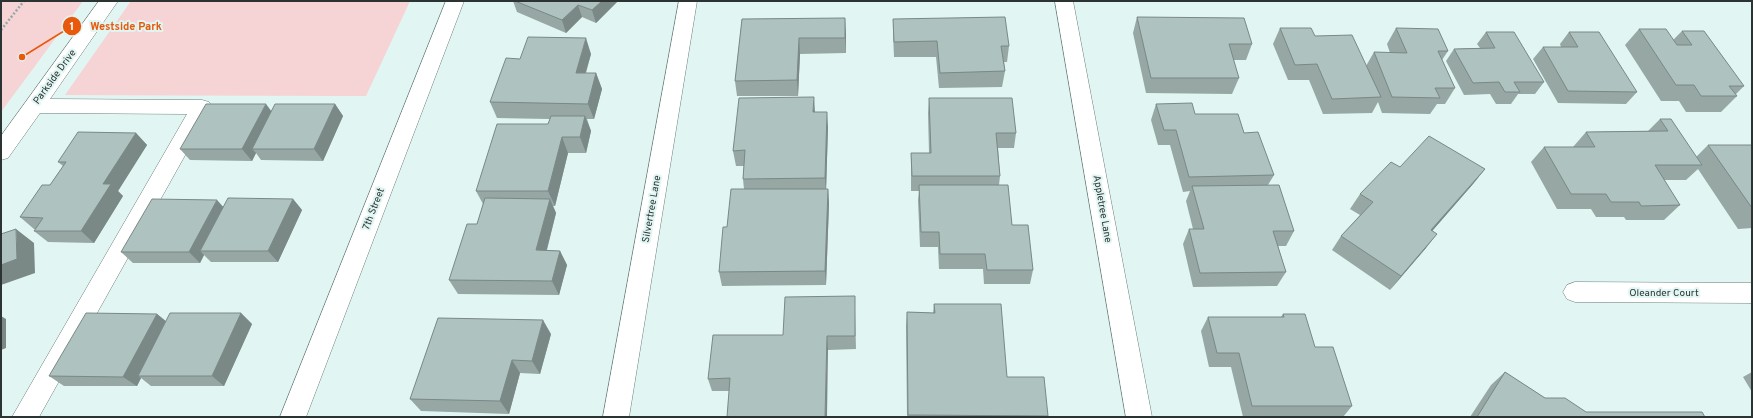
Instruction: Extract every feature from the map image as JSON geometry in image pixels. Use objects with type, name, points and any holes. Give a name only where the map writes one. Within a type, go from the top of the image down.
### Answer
[{"type":"street","name":"Parkside Drive","points":[[1,152],[109,1]]},
{"type":"street","name":"7th Street","points":[[293,417],[455,1]]},
{"type":"street","name":"Silvertree Lane","points":[[616,417],[688,1]]},
{"type":"street","name":"Appletree Lane","points":[[1064,1],[1139,417]]},
{"type":"street","points":[[25,417],[202,106],[34,106]]},
{"type":"street","name":"Oleander Court","points":[[1575,292],[1752,293]]},
{"type":"path","points":[[1,30],[24,1]]},
{"type":"shaded area","points":[[1,1],[83,1],[1,112]]},
{"type":"shaded area","points":[[131,1],[410,1],[366,96],[65,95]]},
{"type":"building","points":[[515,1],[602,1],[592,10],[578,5],[562,20]]},
{"type":"building","points":[[1005,17],[1009,46],[1001,46],[1005,71],[940,73],[937,41],[894,42],[893,19]]},
{"type":"building","points":[[1137,17],[1244,18],[1252,44],[1229,44],[1239,78],[1151,78]]},
{"type":"building","points":[[845,18],[845,38],[799,38],[797,80],[735,81],[742,19]]},
{"type":"building","points":[[1280,28],[1311,28],[1315,36],[1352,35],[1381,97],[1332,99],[1317,64],[1295,65]]},
{"type":"building","points":[[1396,28],[1438,29],[1448,51],[1438,51],[1455,88],[1435,88],[1440,98],[1392,97],[1374,52],[1407,53]]},
{"type":"building","points":[[1639,29],[1666,29],[1677,45],[1692,45],[1682,31],[1704,31],[1744,86],[1729,86],[1737,96],[1701,96],[1694,85],[1676,85]]},
{"type":"building","points":[[1486,32],[1514,32],[1544,82],[1514,82],[1520,92],[1505,92],[1499,82],[1473,83],[1454,49],[1495,48]]},
{"type":"building","points":[[1569,32],[1599,32],[1637,92],[1568,91],[1543,47],[1578,47]]},
{"type":"building","points":[[528,37],[586,38],[576,73],[596,73],[588,104],[490,102],[506,58],[520,59]]},
{"type":"building","points":[[814,97],[813,112],[827,112],[825,178],[743,179],[745,150],[733,151],[739,98]]},
{"type":"building","points":[[929,98],[1012,98],[1016,133],[996,133],[1000,176],[912,176],[911,153],[931,153]]},
{"type":"building","points":[[1192,103],[1195,114],[1238,114],[1244,133],[1258,132],[1274,175],[1189,177],[1176,130],[1164,130],[1156,104]]},
{"type":"building","points":[[206,104],[266,104],[242,149],[180,149]]},
{"type":"building","points":[[275,104],[335,104],[314,149],[252,149]]},
{"type":"building","points":[[551,116],[585,116],[580,137],[562,137],[548,191],[476,191],[497,124],[548,124]]},
{"type":"building","points":[[1660,119],[1671,119],[1702,165],[1655,165],[1680,205],[1641,206],[1639,202],[1611,202],[1606,194],[1571,194],[1544,147],[1595,147],[1586,132],[1668,131]]},
{"type":"building","points":[[78,132],[136,133],[103,184],[111,184],[81,231],[34,231],[43,218],[20,217],[42,185],[50,185],[66,162],[58,162]]},
{"type":"building","points":[[1429,136],[1485,169],[1431,230],[1437,234],[1401,276],[1341,236],[1373,202],[1360,194],[1391,162],[1400,167]]},
{"type":"building","points":[[1708,145],[1752,145],[1752,208]]},
{"type":"building","points":[[919,185],[1008,185],[1012,225],[1028,225],[1033,270],[987,270],[985,254],[940,254],[939,232],[921,232]]},
{"type":"building","points":[[1279,185],[1294,231],[1273,231],[1286,272],[1200,273],[1189,229],[1204,229],[1192,186]]},
{"type":"building","points":[[731,189],[828,189],[825,271],[719,272],[723,227],[727,227]]},
{"type":"building","points":[[228,198],[293,199],[268,251],[200,251]]},
{"type":"building","points":[[485,198],[550,199],[536,250],[560,251],[552,281],[449,280],[467,224],[477,224]]},
{"type":"building","points":[[152,199],[217,200],[189,252],[121,252]]},
{"type":"building","points":[[16,229],[17,259],[1,265],[1,234]]},
{"type":"building","points":[[855,296],[855,336],[827,336],[825,417],[727,417],[730,378],[708,379],[713,335],[783,335],[785,297]]},
{"type":"building","points":[[934,304],[1001,304],[1007,377],[1044,377],[1048,416],[908,415],[907,312],[935,313]]},
{"type":"building","points":[[86,313],[157,314],[123,377],[49,376]]},
{"type":"building","points":[[170,313],[241,313],[212,376],[138,376]]},
{"type":"building","points":[[1283,314],[1305,314],[1315,347],[1333,347],[1352,406],[1252,406],[1239,353],[1217,353],[1208,317],[1284,317]]},
{"type":"building","points":[[438,318],[543,320],[532,361],[512,360],[500,401],[410,399]]},
{"type":"building","points":[[1505,372],[1545,398],[1565,398],[1586,412],[1702,412],[1705,417],[1477,417]]},
{"type":"place","name":"Westside Park","points":[[22,57]]}]
